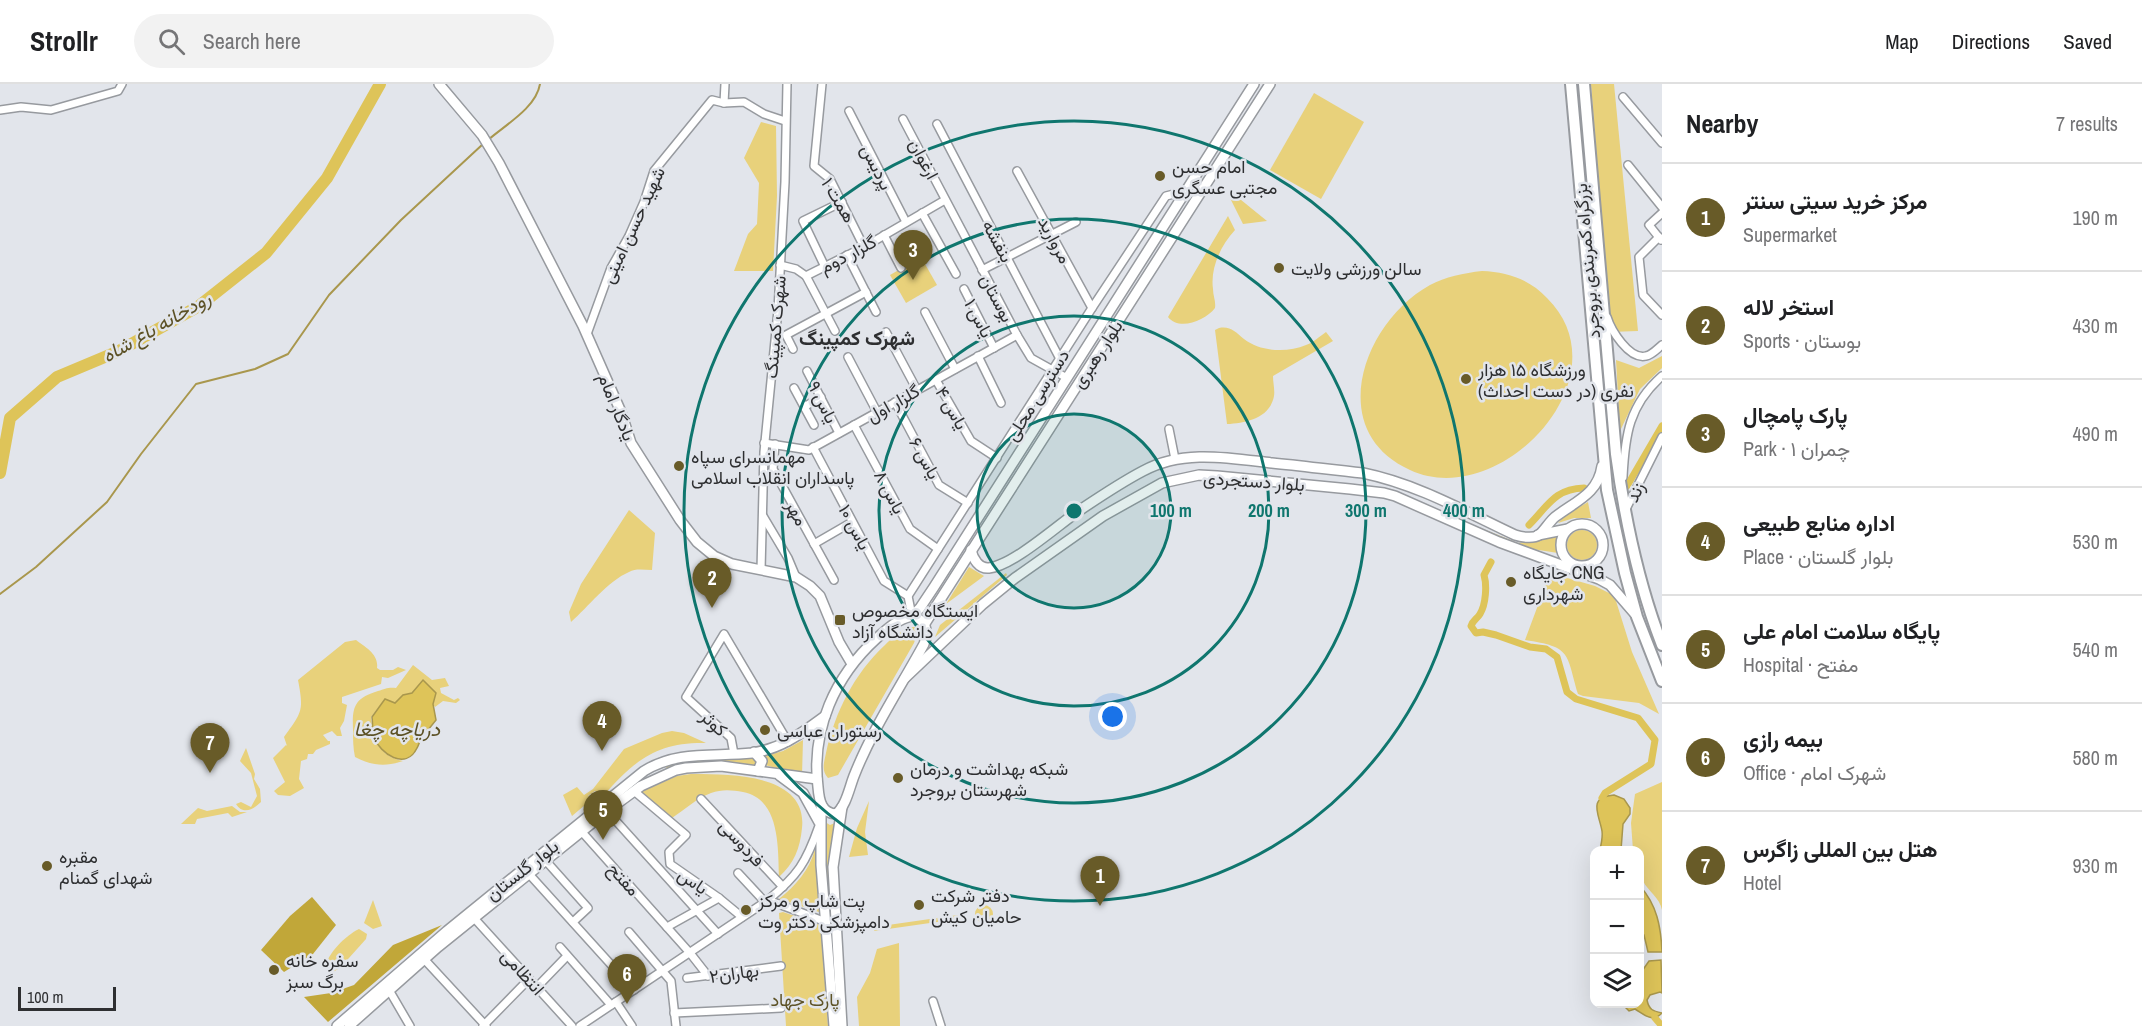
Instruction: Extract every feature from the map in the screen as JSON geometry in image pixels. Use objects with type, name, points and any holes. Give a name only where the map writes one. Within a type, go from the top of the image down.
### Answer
[{"type":"highway","name":"بزرگراه کمربندی بروجرد","points":[[1571,84],[1603,458],[1613,524],[1638,617],[1662,681]]},
{"type":"highway","name":"بزرگراه کمربندی بروجرد","points":[[1584,84],[1616,454],[1624,514],[1641,585],[1662,645]]},
{"type":"main road","name":"یادگار امام","points":[[439,84],[486,141],[554,267],[587,334],[621,411],[631,443],[680,520],[697,542],[714,556],[732,564],[796,577],[810,586],[820,596],[839,642],[852,664]]},
{"type":"main road","name":"بلوار رهبری","points":[[912,616],[934,587],[1254,84]]},
{"type":"main road","name":"بلوار رهبری","points":[[924,625],[1270,84]]},
{"type":"main road","name":"بلوار دستجردی","points":[[971,550],[973,558],[981,566],[988,568],[998,565],[1015,557],[1078,511],[1144,470],[1175,459],[1204,456],[1383,477],[1515,535],[1525,537],[1568,529]]},
{"type":"main road","points":[[1538,535],[1554,517],[1588,495],[1600,476],[1603,458]]},
{"type":"main road","name":"بلوار دستجردی","points":[[905,678],[983,604],[1060,545],[1102,516],[1146,491],[1162,483],[1183,478],[1217,476],[1384,493],[1411,502],[1498,542],[1611,585],[1638,617]]},
{"type":"main road","points":[[1552,562],[1568,561],[1581,566],[1594,562],[1603,551],[1604,544],[1599,531],[1580,523],[1568,529],[1561,541],[1563,555],[1568,561]]},
{"type":"main road","points":[[834,1026],[820,865],[821,804],[817,779],[818,743],[825,716],[840,682],[852,664],[892,625],[903,618],[912,616],[919,618],[924,625],[926,638],[924,644],[878,724],[855,773],[842,807],[835,846],[833,867],[842,1026]]},
{"type":"main road","name":"بلوار گلستان","points":[[337,1026],[447,931],[638,775],[665,760],[685,756],[754,752],[788,742],[825,716]]},
{"type":"main road","points":[[754,752],[762,761],[758,771]]},
{"type":"main road","points":[[665,760],[662,768],[670,772]]},
{"type":"main road","name":"بلوار گلستان","points":[[354,1024],[424,959],[474,918],[607,811],[652,780],[670,772],[705,766],[817,779]]},
{"type":"main road","points":[[776,774],[803,793],[820,823]]},
{"type":"main road","points":[[821,804],[829,814],[836,814],[842,807]]},
{"type":"street","points":[[0,110],[21,107],[51,110],[118,91],[122,84]]},
{"type":"street","points":[[726,84],[724,103],[744,102],[764,114],[785,121]]},
{"type":"street","name":"شهرک کمپینگ","points":[[761,570],[764,442],[778,310],[785,182],[787,84]]},
{"type":"street","name":"همت ۱","points":[[822,84],[814,166],[830,179],[864,247]]},
{"type":"street","points":[[1623,97],[1662,142]]},
{"type":"street","name":"شهید حسن امینی","points":[[587,334],[611,268],[629,236],[654,171],[712,100],[724,103]]},
{"type":"street","name":"پردیس","points":[[849,111],[906,222]]},
{"type":"street","name":"ارغوان","points":[[903,119],[945,200]]},
{"type":"street","name":"بنفشه","points":[[937,124],[1060,358]]},
{"type":"street","points":[[1628,165],[1662,207]]},
{"type":"street","name":"مروارید","points":[[1017,171],[1092,308]]},
{"type":"street","name":"دسترسی محلی","points":[[908,596],[1166,196],[1186,191]]},
{"type":"street","name":"گلزار دوم","points":[[780,265],[796,269],[806,276],[864,247],[945,200]]},
{"type":"street","name":"بوستان","points":[[945,200],[1031,358],[1067,378]]},
{"type":"street","points":[[825,267],[803,221],[842,202]]},
{"type":"street","points":[[922,213],[956,274]]},
{"type":"street","points":[[1662,213],[1649,225],[1661,239],[1639,257],[1643,295],[1662,315]]},
{"type":"street","points":[[982,270],[1076,222]]},
{"type":"street","points":[[884,235],[902,268]]},
{"type":"street","points":[[847,255],[876,312]]},
{"type":"street","points":[[806,276],[835,331]]},
{"type":"street","name":"یاس ۱","points":[[963,289],[994,348]]},
{"type":"street","points":[[793,349],[786,335],[866,292]]},
{"type":"street","points":[[1603,303],[1609,321],[1628,350],[1643,357],[1662,345]]},
{"type":"street","points":[[925,312],[955,369]]},
{"type":"street","points":[[886,332],[917,390]]},
{"type":"street","name":"گلزار اول","points":[[813,447],[1017,335]]},
{"type":"street","points":[[978,356],[1001,403]]},
{"type":"street","points":[[848,357],[878,412]]},
{"type":"street","name":"یاس ۹","points":[[807,371],[839,433]]},
{"type":"street","points":[[1622,498],[1625,439],[1632,416],[1642,396],[1662,376]]},
{"type":"street","name":"یاس ۴","points":[[936,380],[971,441],[997,458]]},
{"type":"street","points":[[794,388],[814,425]]},
{"type":"street","points":[[804,407],[821,398]]},
{"type":"street","name":"یاس ۶","points":[[895,402],[939,485],[968,503]]},
{"type":"street","name":"یاس ۸","points":[[854,425],[910,529],[938,549]]},
{"type":"street","points":[[1169,429],[1175,459]]},
{"type":"street","name":"زند","points":[[1624,514],[1662,437]]},
{"type":"street","points":[[764,442],[809,450],[813,447]]},
{"type":"street","name":"مهر","points":[[775,444],[773,469],[834,580]]},
{"type":"street","name":"یاس ۱۰","points":[[813,447],[884,581],[908,596]]},
{"type":"street","points":[[762,515],[788,558],[796,577]]},
{"type":"street","points":[[814,544],[852,522]]},
{"type":"street","points":[[908,596],[912,616]]},
{"type":"street","name":"کوثر","points":[[735,754],[731,738],[686,697],[724,634],[788,742]]},
{"type":"street","name":"یاس","points":[[634,791],[686,835],[669,852],[670,864],[719,898],[742,918]]},
{"type":"street","name":"فردوسی","points":[[701,799],[783,887]]},
{"type":"street","points":[[607,811],[718,934]]},
{"type":"street","points":[[580,1026],[742,918],[783,887],[804,863],[820,823]]},
{"type":"street","name":"مفتح","points":[[582,832],[708,976]]},
{"type":"street","points":[[546,861],[588,908],[573,922]]},
{"type":"street","points":[[738,873],[766,901],[826,922]]},
{"type":"street","points":[[529,874],[634,990]]},
{"type":"street","points":[[667,927],[719,898]]},
{"type":"street","name":"انتظامی","points":[[474,918],[572,1026]]},
{"type":"street","points":[[629,932],[671,981],[676,1026]]},
{"type":"street","points":[[560,947],[632,1026]]},
{"type":"street","points":[[537,987],[567,956]]},
{"type":"street","points":[[424,959],[485,1026],[530,979]]},
{"type":"street","name":"بهاران۲","points":[[687,978],[781,966]]},
{"type":"street","points":[[389,990],[410,1026]]},
{"type":"street","points":[[933,1001],[941,1026]]},
{"type":"street","points":[[674,1013],[781,1008]]},
{"type":"green space","points":[[1591,84],[1614,84],[1638,331],[1610,332]]},
{"type":"green space","points":[[1314,93],[1364,122],[1321,199],[1270,170]]},
{"type":"green space","points":[[761,122],[776,126],[777,196],[773,271],[734,271],[748,234],[757,224],[759,183],[744,158]]},
{"type":"green space","points":[[1230,191],[1267,221],[1243,224],[1228,194]]},
{"type":"green space","points":[[1228,216],[1235,230],[1221,250],[1215,265],[1213,292],[1215,308],[1205,317],[1192,323],[1173,321],[1168,317]]},
{"type":"green space","points":[[921,257],[937,285],[906,303],[890,275]]},
{"type":"green space","name":"ورزشگاه ۱۵ هزار نفری (در دست احداث)","points":[[1482,271],[1509,275],[1533,286],[1547,298],[1568,330],[1572,364],[1563,398],[1542,429],[1514,455],[1481,472],[1445,478],[1410,470],[1383,452],[1367,430],[1361,404],[1363,377],[1372,350],[1387,324],[1406,302],[1430,285],[1442,280]]},
{"type":"green space","points":[[1230,329],[1258,347],[1274,350],[1299,348],[1311,343],[1326,332],[1333,341],[1273,376],[1274,396],[1268,410],[1249,421],[1227,424],[1215,330]]},
{"type":"green space","points":[[1662,356],[1662,368],[1640,389],[1620,431],[1616,360],[1639,368]]},
{"type":"green space","points":[[1588,502],[1591,518],[1574,518],[1558,523],[1566,515]]},
{"type":"green space","points":[[629,510],[655,533],[652,570],[634,570],[621,576],[571,622],[569,612],[581,584]]},
{"type":"green space","points":[[1466,522],[1518,543],[1556,536],[1558,553],[1520,547]]},
{"type":"green space","points":[[1582,530],[1592,535],[1597,545],[1592,555],[1582,560],[1572,555],[1567,545],[1572,535]]},
{"type":"green space","points":[[969,567],[984,576],[946,604]]},
{"type":"green space","points":[[1006,573],[1007,575],[935,637],[940,625]]},
{"type":"green space","points":[[1550,573],[1595,586],[1611,594],[1616,601],[1632,652],[1659,714],[1639,703],[1578,694],[1565,654],[1551,646],[1525,640]]},
{"type":"green space","points":[[911,627],[916,627],[918,631],[914,643],[838,775],[828,778],[824,769],[826,753],[840,708],[847,694],[874,656],[894,637]]},
{"type":"green space","points":[[356,640],[374,655],[377,668],[380,670],[393,670],[398,667],[406,670],[388,678],[382,677],[381,684],[342,697],[342,703],[347,705],[340,728],[342,736],[337,736],[332,731],[323,735],[330,741],[330,744],[316,750],[313,754],[308,754],[307,759],[301,761],[299,779],[304,788],[290,796],[278,795],[274,791],[285,782],[273,758],[287,746],[284,737],[300,711],[301,698],[298,680],[345,642]]},
{"type":"green space","points":[[413,665],[432,680],[445,678],[449,686],[440,688],[441,693],[454,700],[458,698],[460,700],[456,703],[443,701],[435,707],[433,704],[436,693],[423,680],[412,693],[403,695],[394,704],[385,699],[371,717],[373,733],[379,746],[388,756],[403,761],[379,765],[355,757],[353,721],[356,704],[370,694],[387,688],[396,688]]},
{"type":"green space","points":[[672,731],[684,733],[706,743],[674,746],[648,756],[626,772],[604,795],[595,791],[588,796],[592,799],[572,816],[563,795],[577,787],[584,795],[593,789],[624,749]]},
{"type":"green space","points":[[803,740],[802,775],[765,765],[768,761],[765,756],[783,751]]},
{"type":"green space","points":[[246,748],[255,774],[254,779],[260,789],[261,802],[251,809],[245,810],[236,804],[241,802],[251,807],[257,796],[251,773],[240,761]]},
{"type":"green space","points":[[755,757],[757,761],[755,766],[699,763],[667,769],[665,765],[679,760]]},
{"type":"green space","points":[[725,775],[763,780],[792,796],[800,810],[801,836],[792,861],[779,877],[774,826],[764,804],[755,796],[735,791],[715,792],[701,798],[672,818],[641,792],[677,776]]},
{"type":"green space","points":[[1662,782],[1662,910],[1659,902],[1644,883],[1644,846],[1633,846],[1631,823],[1635,794]]},
{"type":"green space","points":[[869,801],[865,832],[868,855],[849,857],[857,828]]},
{"type":"green space","points":[[232,806],[240,812],[247,812],[232,817],[228,813],[197,819],[195,824],[181,824],[198,808],[207,811]]},
{"type":"green space","points":[[825,822],[830,825],[835,823],[831,846],[828,900]]},
{"type":"green space","points":[[815,849],[819,912],[779,899],[801,877]]},
{"type":"green space","points":[[373,900],[382,926],[373,929],[364,923]]},
{"type":"green space","points":[[984,905],[990,908],[993,914],[990,920],[984,923],[978,920],[975,914],[978,908]]},
{"type":"green space","name":"پارک جهاد","points":[[783,912],[821,925],[828,1026],[786,1026],[779,913]]},
{"type":"green space","points":[[965,914],[965,918],[874,931],[874,927]]},
{"type":"green space","points":[[359,929],[367,934],[366,939],[340,968],[331,973],[327,971],[325,968],[333,951],[343,940]]},
{"type":"green space","points":[[899,943],[900,1026],[859,1026],[857,997],[870,973],[877,949]]},
{"type":"shaded area","points":[[312,897],[336,925],[313,954],[284,972],[261,950],[290,916]]},
{"type":"shaded area","points":[[442,925],[328,1022],[304,997],[331,993],[354,985],[393,945]]},
{"type":"water","name":"دریاچه چغا","points":[[423,680],[436,693],[433,704],[436,720],[428,730],[423,730],[418,746],[412,755],[400,759],[394,758],[377,743],[373,735],[372,717],[385,699],[395,703],[403,695],[412,693]]},
{"type":"water","points":[[1614,795],[1624,799],[1630,808],[1630,814],[1623,824],[1621,846],[1601,846],[1602,834],[1597,807],[1600,799]]},
{"type":"water","points":[[1644,891],[1654,909],[1661,934],[1662,952],[1648,952],[1644,935]]},
{"type":"water","points":[[1661,960],[1662,993],[1650,995],[1647,1000],[1652,1009],[1662,1013],[1652,1018],[1635,1009],[1629,1011],[1626,1008],[1644,1008],[1644,968],[1649,961]]},
{"type":"waterway","name":"رودخانه باغ شاه","points":[[0,473],[10,418],[57,377],[119,351],[199,306],[266,253],[327,178],[380,84]]},
{"type":"waterway","points":[[488,140],[533,101],[540,84]]},
{"type":"waterway","points":[[0,594],[36,567],[107,502],[196,384],[255,369],[288,354],[329,295],[401,220],[483,144]]},
{"type":"waterway","points":[[1627,486],[1662,426]]},
{"type":"waterway","points":[[1529,525],[1558,495],[1584,488]]},
{"type":"waterway","points":[[1491,562],[1484,575],[1486,589],[1484,605],[1471,626],[1476,633],[1483,632],[1530,647],[1546,649],[1557,657],[1567,692],[1576,699],[1638,718],[1655,740],[1651,764],[1605,793],[1602,798]]},
{"type":"waterway","points":[[1655,1018],[1662,1026]]},
{"type":"place","name":"امام حسن مجتبی عسگری","points":[[1160,176]]},
{"type":"place","name":"سالن ورزشی ولایت","points":[[1279,268]]},
{"type":"place","name":"پارک پامچال","points":[[913,280]]},
{"type":"place","name":"ورزشگاه ۱۵ هزار نفری (در دست احداث)","points":[[1466,379]]},
{"type":"place","name":"مهمانسرای سپاه پاسداران انقلاب اسلامی","points":[[679,466]]},
{"type":"place","name":"جایگاه CNG شهرداری","points":[[1511,582]]},
{"type":"place","name":"استخر لاله","points":[[712,608]]},
{"type":"place","name":"ایستگاه مخصوص دانشگاه آزاد","points":[[840,620]]},
{"type":"place","name":"رستوران عباسی","points":[[765,730]]},
{"type":"place","name":"اداره منابع طبیعی","points":[[602,751]]},
{"type":"place","name":"هتل بین المللی زاگرس","points":[[210,773]]},
{"type":"place","name":"شبکه بهداشت و درمان شهرستان بروجرد","points":[[898,778]]},
{"type":"place","name":"پایگاه سلامت امام علی","points":[[603,840]]},
{"type":"place","name":"مقبره شهدای گمنام","points":[[47,866]]},
{"type":"place","name":"دفتر شرکت حامیان کیش","points":[[919,905]]},
{"type":"place","name":"مرکز خرید سیتی سنتر","points":[[1100,906]]},
{"type":"place","name":"پت شاپ و مرکز دامپزشکی دکتر وت","points":[[746,910]]},
{"type":"place","name":"سفره خانه برگ سبز","points":[[274,970]]},
{"type":"place","name":"بیمه رازی","points":[[627,1004]]},
{"type":"district","name":"شهرک کمپینگ","points":[[857,337]]}]
